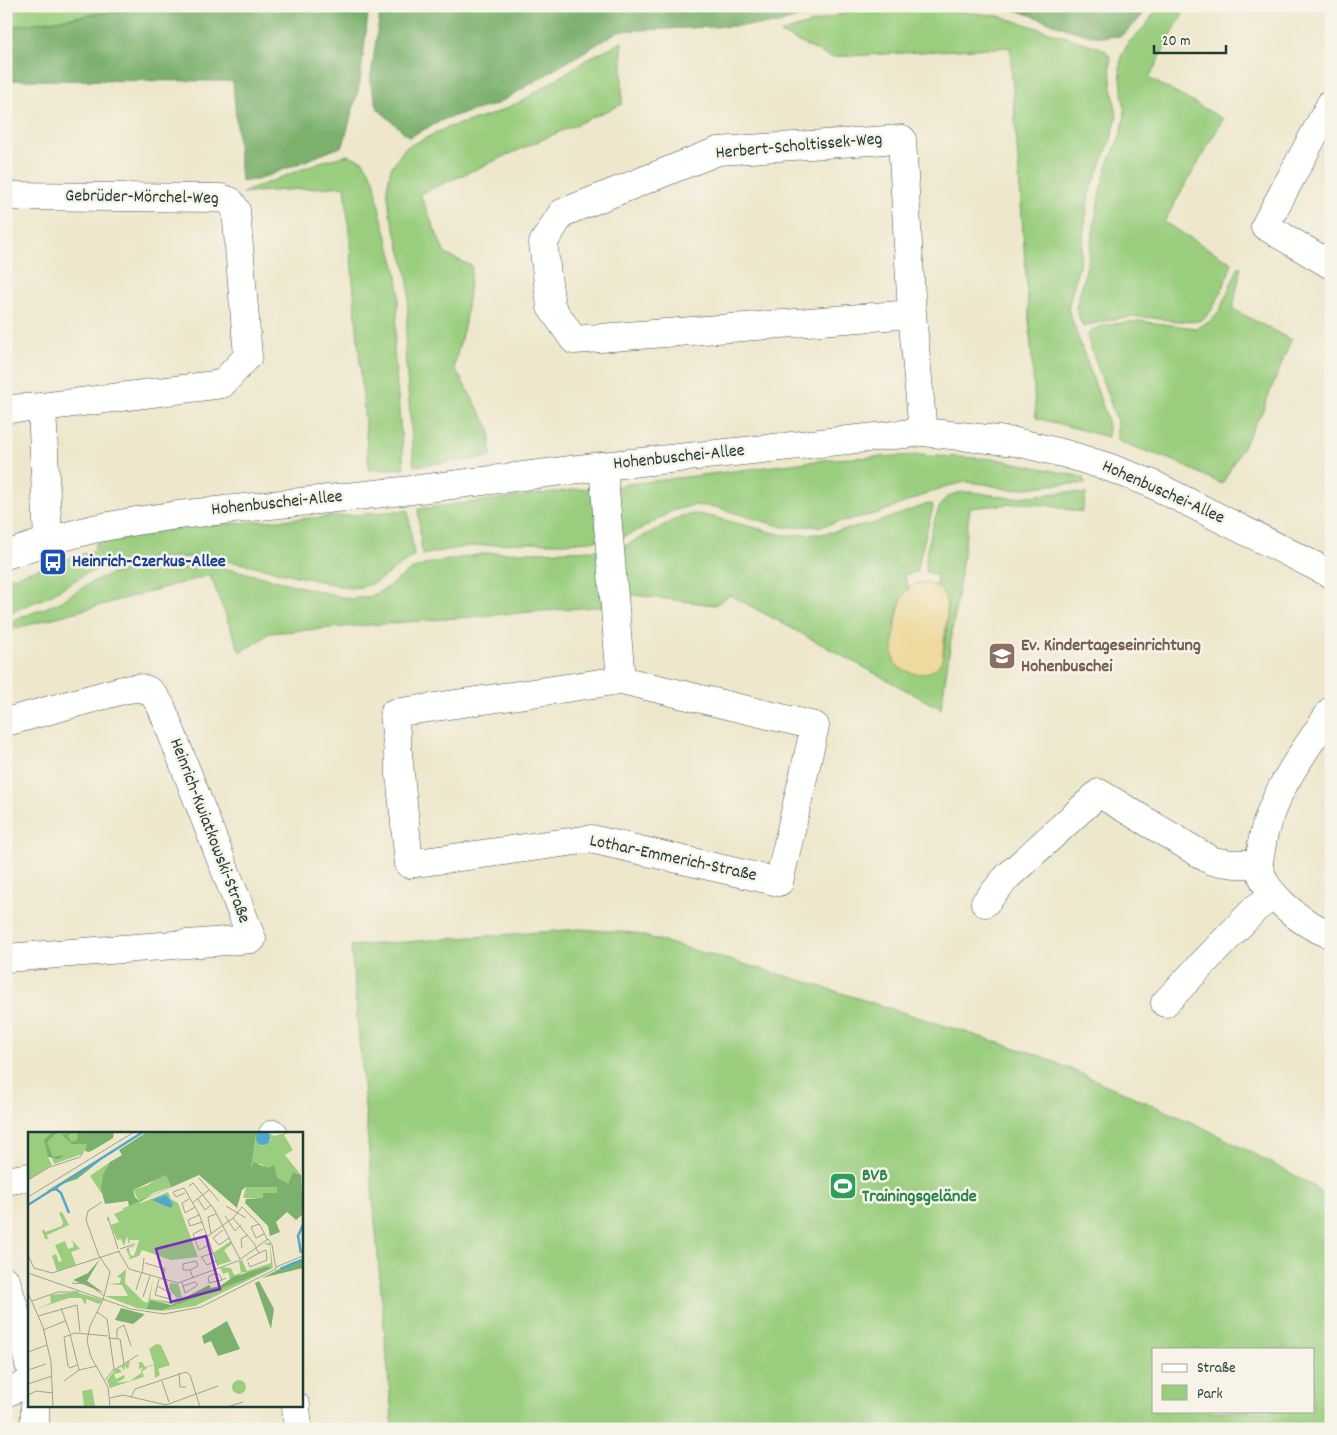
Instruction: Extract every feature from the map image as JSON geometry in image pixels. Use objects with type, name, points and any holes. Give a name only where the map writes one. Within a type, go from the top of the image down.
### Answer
[{"type":"street","points":[[1331,103],[1265,226],[1331,265]]},
{"type":"street","name":"Herbert-Scholtissek-Weg","points":[[912,314],[574,340],[551,307],[544,243],[562,213],[718,151],[902,139],[912,314],[923,432]]},
{"type":"street","name":"Gebrüder-Mörchel-Weg","points":[[6,196],[220,198],[230,201],[236,210],[248,356],[222,384],[42,407],[6,408]]},
{"type":"street","points":[[42,407],[48,541]]},
{"type":"street","name":"Hohenbuschei-Allee","points":[[6,555],[93,529],[178,515],[412,490],[603,466],[923,432],[1016,442],[1108,466],[1150,483],[1331,574]]},
{"type":"street","points":[[603,466],[621,680]]},
{"type":"street","name":"Lothar-Emmerich-Straße","points":[[621,680],[815,726],[779,882],[591,839],[409,864],[394,713],[621,680]]},
{"type":"street","name":"Heinrich-Kwiatkowski-Straße","points":[[6,722],[124,690],[140,687],[153,693],[161,706],[252,939],[6,958]]},
{"type":"street","points":[[1331,711],[1289,775],[1273,805],[1262,839],[1259,864],[1264,881],[1274,896],[1305,922],[1331,934]]},
{"type":"street","points":[[985,903],[1007,877],[1099,793],[1212,861],[1234,864],[1259,864]]},
{"type":"street","points":[[1165,1003],[1256,908],[1274,896]]},
{"type":"street","points":[[6,1181],[28,1177]]},
{"type":"street","points":[[6,1281],[28,1360]]},
{"type":"street","points":[[6,1393],[28,1383]]},
{"type":"street","points":[[35,1408],[35,1429]]},
{"type":"street","points":[[296,1408],[298,1429]]},
{"type":"green space","points":[[6,6],[155,6],[6,27]]},
{"type":"green space","points":[[155,6],[369,6],[360,83],[343,146],[257,180],[241,181],[233,81],[6,80],[6,27]]},
{"type":"green space","points":[[381,6],[832,6],[779,24],[619,31],[497,104],[447,118],[409,137],[378,109],[370,82]]},
{"type":"green space","points":[[875,6],[916,6],[999,16],[1098,47],[1106,51],[1110,57],[1111,82],[1117,116],[1111,140],[1089,193],[1080,260],[1068,309],[1106,415],[1108,437],[1036,418],[1010,47],[830,57],[780,33],[854,10]]},
{"type":"green space","points":[[996,6],[1149,6],[1127,31],[1119,36],[1108,37],[1080,33],[1010,8]]},
{"type":"green space","points":[[1159,6],[1187,6],[1149,78],[1223,119],[1164,222],[1232,263],[1216,303],[1211,311],[1201,320],[1188,322],[1133,317],[1083,327],[1076,308],[1088,261],[1100,191],[1108,164],[1120,137],[1125,115],[1120,69],[1122,54],[1129,42],[1147,24]]},
{"type":"green space","points":[[622,42],[622,104],[420,194],[445,254],[472,266],[465,322],[454,367],[490,429],[491,457],[414,466],[405,351],[409,289],[406,270],[390,213],[387,188],[391,168],[405,148],[446,128],[491,115],[522,101],[589,58]]},
{"type":"green space","points":[[348,155],[363,161],[374,179],[380,212],[396,270],[399,292],[394,351],[404,468],[369,470],[345,186],[242,193],[320,162]]},
{"type":"green space","points":[[1239,266],[1241,267],[1233,309],[1291,340],[1262,412],[1222,484],[1172,460],[1117,441],[1117,421],[1088,340],[1088,334],[1092,330],[1106,325],[1139,321],[1196,328],[1209,322],[1220,310]]},
{"type":"green space","points":[[920,455],[996,459],[1083,477],[1085,484],[1059,484],[1010,490],[966,482],[944,487],[879,513],[820,526],[783,527],[715,507],[693,505],[672,511],[619,539],[614,491],[621,485],[831,459]]},
{"type":"green space","points":[[588,488],[594,493],[600,540],[464,547],[422,555],[418,509]]},
{"type":"green space","points":[[974,492],[1010,498],[1067,492],[1086,494],[1082,512],[1024,503],[970,508],[941,709],[730,595],[715,605],[625,594],[621,548],[681,516],[696,514],[713,517],[783,535],[822,534],[872,524],[932,504],[933,507],[916,572],[904,575],[909,587],[899,608],[895,623],[894,640],[895,663],[927,672],[937,666],[942,659],[947,615],[946,598],[936,587],[937,576],[926,572],[931,535],[940,506],[947,497],[958,493]]},
{"type":"green space","points":[[408,510],[414,556],[376,582],[362,587],[349,588],[250,565],[204,557],[153,558],[114,563],[87,573],[47,597],[6,614],[6,579],[92,551],[95,548],[95,544],[173,529]]},
{"type":"green space","points":[[601,550],[606,606],[269,633],[240,652],[210,575],[6,631],[6,623],[58,603],[92,582],[111,574],[145,568],[195,566],[234,570],[350,599],[371,596],[388,587],[411,570],[430,563],[489,553]]},
{"type":"green space","name":"BVB Trainingsgelände","points":[[580,929],[633,933],[800,980],[1038,1055],[1200,1126],[1296,1176],[1331,1197],[1331,1429],[393,1429],[351,946]]},
{"type":"sand","points":[[917,583],[937,587],[943,593],[947,610],[941,662],[934,669],[921,674],[911,673],[897,666],[893,650],[900,604],[906,591]]},
{"type":"place","name":"Heinrich-Czerkus-Allee","points":[[53,562]]},
{"type":"place","name":"Ev. Kindertageseinrichtung Hohenbuschei","points":[[1002,656]]},
{"type":"place","name":"BVB Trainingsgelände","points":[[843,1186]]}]
